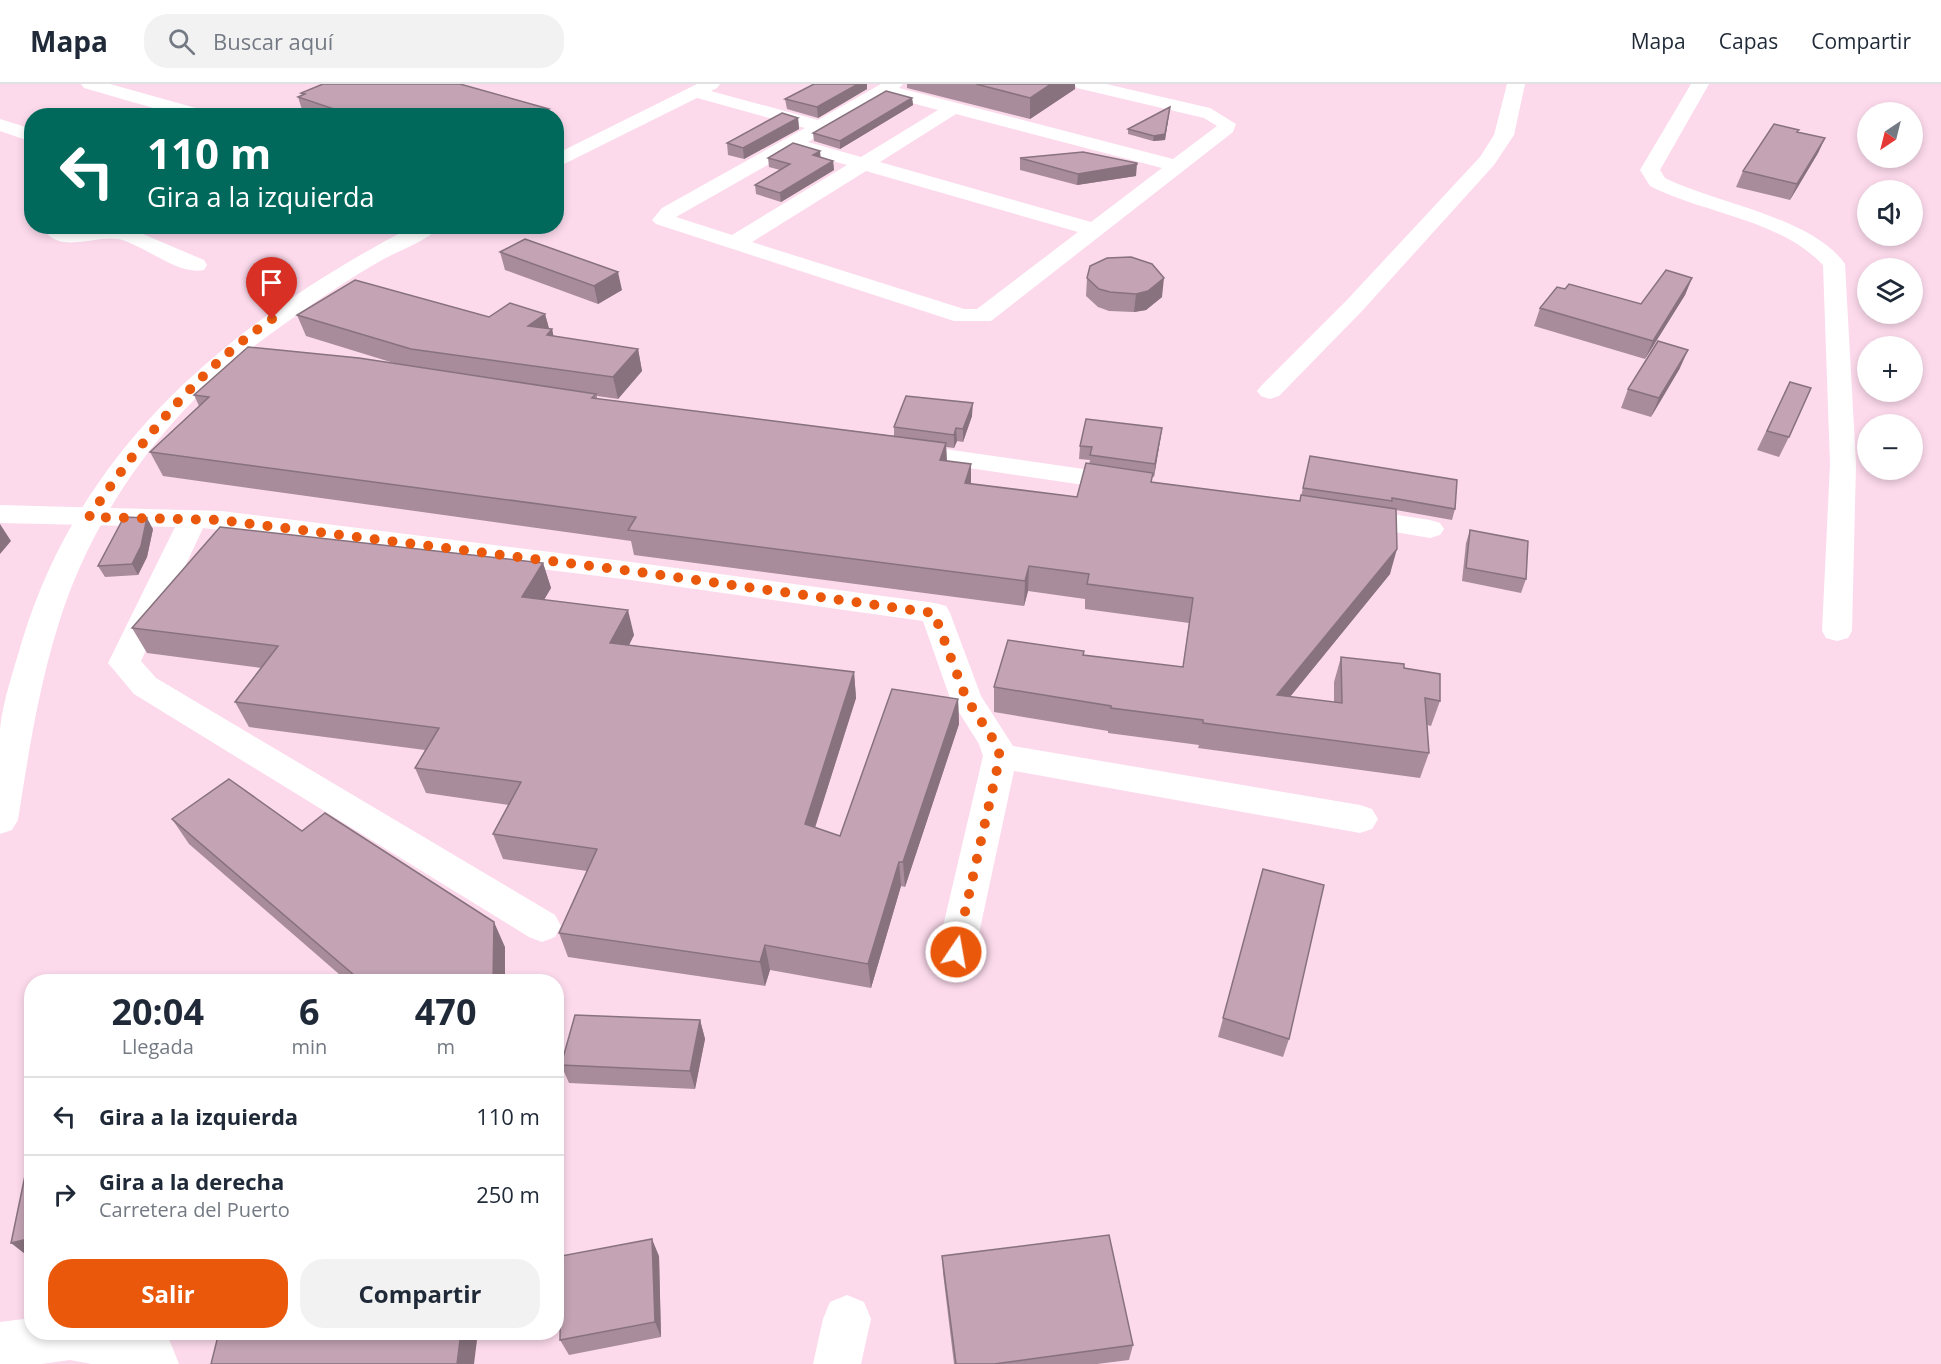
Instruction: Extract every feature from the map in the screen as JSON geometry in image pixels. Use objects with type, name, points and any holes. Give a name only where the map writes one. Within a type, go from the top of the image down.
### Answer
[{"type":"main road","points":[[90,84],[176,108]]},
{"type":"main road","points":[[1083,84],[1210,114],[1227,124],[1226,128],[983,316],[962,316],[668,224],[663,220],[663,217],[889,87],[952,109],[1176,166]]},
{"type":"main road","points":[[1270,391],[1362,298],[1487,161],[1504,135],[1516,84]]},
{"type":"main road","points":[[1700,84],[1650,170],[1652,176],[1665,186],[1800,238],[1828,255],[1834,264],[1843,464],[1838,631]]},
{"type":"main road","points":[[564,158],[703,88],[819,126]]},
{"type":"main road","points":[[733,244],[952,109]]},
{"type":"main road","points":[[0,125],[24,133]]},
{"type":"main road","points":[[792,143],[1094,230]]},
{"type":"main road","points":[[138,234],[195,265]]},
{"type":"main road","points":[[0,820],[32,663],[61,574],[89,517],[123,468],[165,416],[209,369],[258,329],[317,289],[416,234]]},
{"type":"main road","points":[[231,352],[264,357]]},
{"type":"main road","points":[[878,448],[1146,486]]},
{"type":"main road","points":[[1323,513],[1430,529]]},
{"type":"main road","points":[[0,514],[193,519],[595,567],[934,613],[966,698],[995,742],[1000,756],[956,952]]},
{"type":"main road","points":[[193,519],[124,663],[145,686],[542,926]]},
{"type":"main road","points":[[1000,756],[1360,819]]},
{"type":"main road","points":[[837,1364],[847,1319]]},
{"type":"main road","points":[[0,1346],[42,1340]]},
{"type":"main road","points":[[91,1340],[150,1351],[155,1364]]},
{"type":"building","points":[[323,84],[460,84],[545,108],[331,108],[298,97],[305,94],[301,93]]},
{"type":"building","points":[[814,84],[858,84],[817,107],[785,99]]},
{"type":"building","points":[[976,84],[1051,84],[1030,98]]},
{"type":"building","points":[[886,91],[912,98],[840,141],[813,133]]},
{"type":"building","points":[[1170,107],[1165,134],[1154,136],[1128,129]]},
{"type":"building","points":[[782,113],[798,118],[743,148],[727,143]]},
{"type":"building","points":[[1774,124],[1825,138],[1797,184],[1743,171]]},
{"type":"building","points":[[793,143],[820,151],[813,155],[833,161],[780,193],[755,185],[790,164],[768,158]]},
{"type":"building","points":[[1083,152],[1137,164],[1078,174],[1020,158]]},
{"type":"building","points":[[525,239],[618,272],[594,286],[500,252]]},
{"type":"building","points":[[1131,257],[1152,264],[1164,278],[1148,291],[1136,294],[1099,289],[1087,278],[1090,266],[1107,258]]},
{"type":"building","points":[[1666,270],[1692,278],[1653,341],[1540,308],[1557,287],[1565,289],[1569,284],[1641,304]]},
{"type":"building","points":[[355,280],[489,317],[510,303],[545,314],[528,326],[552,329],[547,335],[638,349],[613,377],[411,349],[297,315]]},
{"type":"building","points":[[1658,341],[1688,350],[1659,398],[1628,389]]},
{"type":"building","points":[[248,347],[359,358],[596,394],[592,398],[946,443],[940,460],[971,464],[965,483],[1077,497],[1086,463],[1153,473],[1151,482],[1300,501],[1301,495],[1396,509],[1397,549],[1277,695],[1342,703],[1341,657],[1404,664],[1404,668],[1440,674],[1440,701],[1425,698],[1429,753],[1203,723],[1203,720],[1111,708],[1111,706],[994,687],[1008,640],[1084,651],[1083,655],[1183,667],[1193,598],[1087,584],[1089,574],[1029,566],[1025,581],[628,530],[636,517],[150,452],[209,397],[194,395]]},
{"type":"building","points":[[1790,382],[1811,388],[1789,437],[1767,431]]},
{"type":"building","points":[[906,396],[973,403],[963,429],[956,428],[954,435],[894,427]]},
{"type":"building","points":[[1086,419],[1162,428],[1155,464],[1090,455],[1092,447],[1080,446]]},
{"type":"building","points":[[1310,456],[1457,480],[1455,509],[1392,498],[1392,501],[1303,488]]},
{"type":"building","points":[[124,517],[147,518],[141,546],[132,564],[98,566]]},
{"type":"building","points":[[220,527],[543,563],[522,597],[628,610],[610,643],[854,672],[805,824],[840,836],[892,689],[958,699],[903,862],[899,862],[868,964],[765,945],[760,962],[559,933],[597,849],[493,834],[521,782],[415,768],[439,728],[235,702],[278,646],[132,628]]},
{"type":"building","points":[[1470,530],[1528,541],[1526,579],[1466,568]]},
{"type":"building","points":[[229,779],[302,831],[325,813],[494,922],[493,974],[353,974],[172,819]]},
{"type":"building","points":[[1263,869],[1324,885],[1289,1039],[1223,1018]]},
{"type":"building","points":[[575,1015],[700,1020],[690,1071],[564,1065],[564,1054]]},
{"type":"building","points":[[24,1180],[24,1240],[11,1243]]},
{"type":"building","points":[[1109,1235],[1133,1345],[994,1364],[956,1364],[942,1256]]},
{"type":"building","points":[[652,1239],[655,1322],[564,1339],[564,1255]]},
{"type":"building","points":[[217,1340],[460,1340],[457,1364],[211,1364]]},
{"type":"route","points":[[272,319],[209,369],[165,416],[123,468],[89,517],[220,520],[631,571],[934,613],[972,711],[995,742],[1000,756],[956,952]]}]
